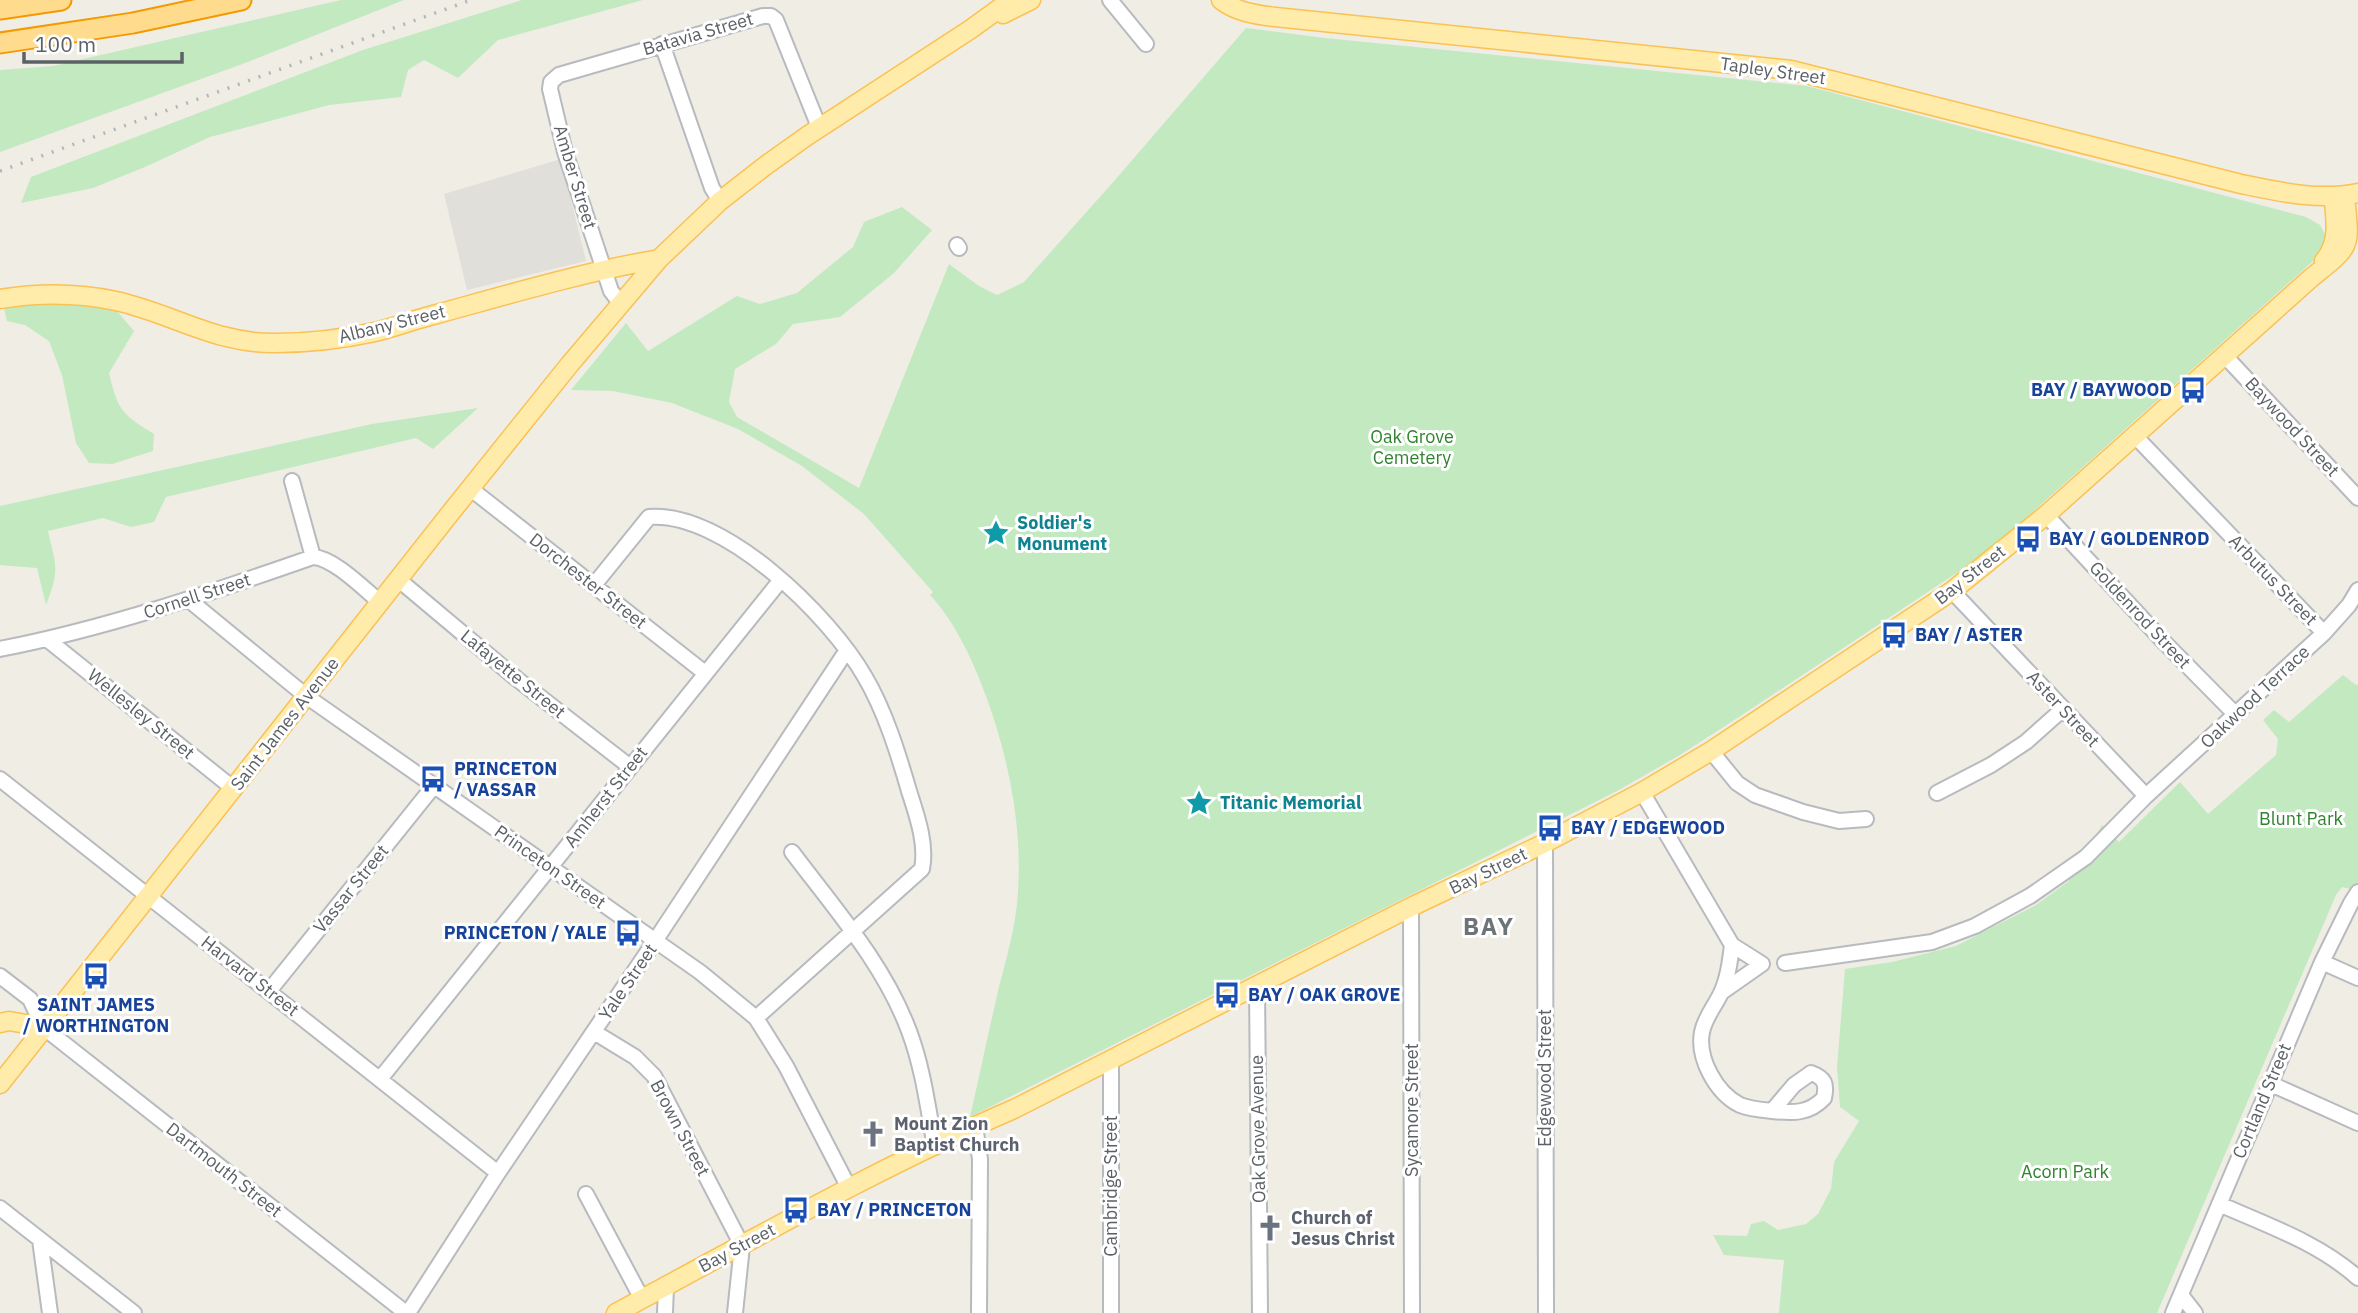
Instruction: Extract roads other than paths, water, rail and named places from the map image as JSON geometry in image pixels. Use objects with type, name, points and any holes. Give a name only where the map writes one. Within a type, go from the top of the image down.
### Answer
[{"type":"highway","points":[[0,9],[61,0]]},
{"type":"highway","points":[[0,43],[120,25],[241,0]]},
{"type":"main road","points":[[971,29],[1011,0]]},
{"type":"main road","points":[[971,29],[1031,0]]},
{"type":"main road","name":"Tapley Street","points":[[1221,0],[1252,14],[1275,18],[1791,70],[2241,184],[2277,191],[2346,196]]},
{"type":"main road","name":"Saint James Avenue","points":[[0,1084],[570,364],[659,259],[720,201],[819,127],[971,29]]},
{"type":"main road","points":[[2342,253],[2349,239],[2346,196]]},
{"type":"main road","name":"Bay Street","points":[[2311,278],[2334,246],[2346,196]]},
{"type":"main road","name":"Bay Street","points":[[616,1313],[849,1188],[1014,1109],[1545,843],[1642,792],[1711,751],[1952,591],[2046,515],[2311,278],[2358,240]]},
{"type":"main road","name":"Albany Street","points":[[0,299],[24,295],[51,295],[116,301],[218,336],[272,343],[299,342],[377,331],[605,270],[659,259]]},
{"type":"main road","points":[[3,1020],[43,1027]]},
{"type":"street","points":[[1110,0],[1146,44]]},
{"type":"street","name":"Batavia Street","points":[[551,82],[559,75],[662,44],[771,16],[776,20],[819,127]]},
{"type":"street","points":[[662,44],[712,188],[720,201]]},
{"type":"street","name":"Amber Street","points":[[551,82],[550,89],[565,152],[611,291],[621,304]]},
{"type":"street","name":"Baywood Street","points":[[2225,356],[2358,498]]},
{"type":"street","name":"Arbutus Street","points":[[2135,436],[2324,633]]},
{"type":"street","points":[[292,481],[313,557],[321,558],[337,567],[381,603]]},
{"type":"street","name":"Dorchester Street","points":[[471,489],[705,673]]},
{"type":"street","name":"Goldenrod Street","points":[[2046,515],[2235,714]]},
{"type":"street","points":[[594,585],[649,517],[667,516],[701,527],[743,550],[815,611],[866,677],[886,722],[916,814],[925,856],[922,870],[756,1018]]},
{"type":"street","name":"Cornell Street","points":[[0,649],[48,640],[189,600],[313,557]]},
{"type":"street","name":"Lafayette Street","points":[[399,580],[629,766]]},
{"type":"street","name":"Amherst Street","points":[[380,1079],[780,581]]},
{"type":"street","name":"Oakwood Terrace","points":[[1785,963],[1932,942],[1975,926],[2030,896],[2086,857],[2146,796],[2324,633],[2358,590]]},
{"type":"street","name":"Aster Street","points":[[1952,591],[2146,796]]},
{"type":"street","name":"Princeton Street","points":[[189,600],[306,696],[700,972],[756,1018],[786,1066],[849,1188]]},
{"type":"street","name":"Wellesley Street","points":[[48,640],[234,789]]},
{"type":"street","name":"Yale Street","points":[[407,1313],[847,650]]},
{"type":"street","points":[[1937,793],[2026,743],[2063,709]]},
{"type":"street","points":[[1711,751],[1737,783],[1755,795],[1839,821],[1867,819]]},
{"type":"street","name":"Harvard Street","points":[[0,779],[498,1173]]},
{"type":"street","name":"Vassar Street","points":[[269,990],[433,787]]},
{"type":"street","points":[[1642,792],[1732,945],[1762,964],[1722,992]]},
{"type":"street","name":"Edgewood Street","points":[[1545,843],[1546,1313]]},
{"type":"street","points":[[792,852],[877,966],[897,1001],[919,1066],[935,1147]]},
{"type":"street","name":"Cortland Street","points":[[2173,1313],[2322,962],[2358,892]]},
{"type":"street","name":"Sycamore Street","points":[[1411,908],[1412,1313]]},
{"type":"street","points":[[1732,945],[1722,992],[1702,1031],[1701,1046],[1707,1068],[1722,1090],[1740,1105],[1772,1111]]},
{"type":"street","points":[[2322,962],[2358,978]]},
{"type":"street","points":[[0,976],[30,999],[43,1027]]},
{"type":"street","name":"Oak Grove Avenue","points":[[1257,986],[1260,1313]]},
{"type":"street","name":"Dartmouth Street","points":[[43,1027],[407,1313]]},
{"type":"street","name":"Brown Street","points":[[594,1032],[635,1058],[654,1076],[742,1246]]},
{"type":"street","name":"Cambridge Street","points":[[1111,1059],[1111,1313]]},
{"type":"street","points":[[2269,1083],[2358,1123]]},
{"type":"street","points":[[975,1126],[980,1159],[979,1313]]},
{"type":"street","points":[[586,1194],[642,1299]]},
{"type":"street","points":[[2219,1204],[2312,1246],[2358,1278]]},
{"type":"street","points":[[0,1208],[134,1313]]},
{"type":"street","points":[[40,1240],[50,1313]]},
{"type":"street","points":[[735,1313],[742,1246]]},
{"type":"street","points":[[665,1313],[666,1286]]},
{"type":"street","points":[[2181,1295],[2195,1313]]},
{"type":"railway","points":[[0,171],[471,0]]},
{"type":"place","name":"BAY / BAYWOOD","points":[[2193,390]]},
{"type":"place","name":"Soldier's Monument","points":[[996,533]]},
{"type":"place","name":"BAY / GOLDENROD","points":[[2028,539]]},
{"type":"place","name":"BAY / ASTER","points":[[1894,635]]},
{"type":"place","name":"PRINCETON / VASSAR","points":[[433,779]]},
{"type":"place","name":"Titanic Memorial","points":[[1199,803]]},
{"type":"place","name":"BAY / EDGEWOOD","points":[[1550,828]]},
{"type":"place","name":"PRINCETON / YALE","points":[[628,933]]},
{"type":"place","name":"SAINT JAMES / WORTHINGTON","points":[[96,976]]},
{"type":"place","name":"BAY / OAK GROVE","points":[[1227,995]]},
{"type":"place","name":"Mount Zion Baptist Church","points":[[873,1134]]},
{"type":"place","name":"BAY / PRINCETON","points":[[796,1210]]},
{"type":"place","name":"Church of Jesus Christ","points":[[1270,1228]]},
{"type":"district","name":"BAY","points":[[1489,927]]},
{"type":"park label","name":"Oak Grove Cemetery","points":[[1412,447]]},
{"type":"park label","name":"Blunt Park","points":[[2301,819]]},
{"type":"park label","name":"Acorn Park","points":[[2065,1172]]}]
